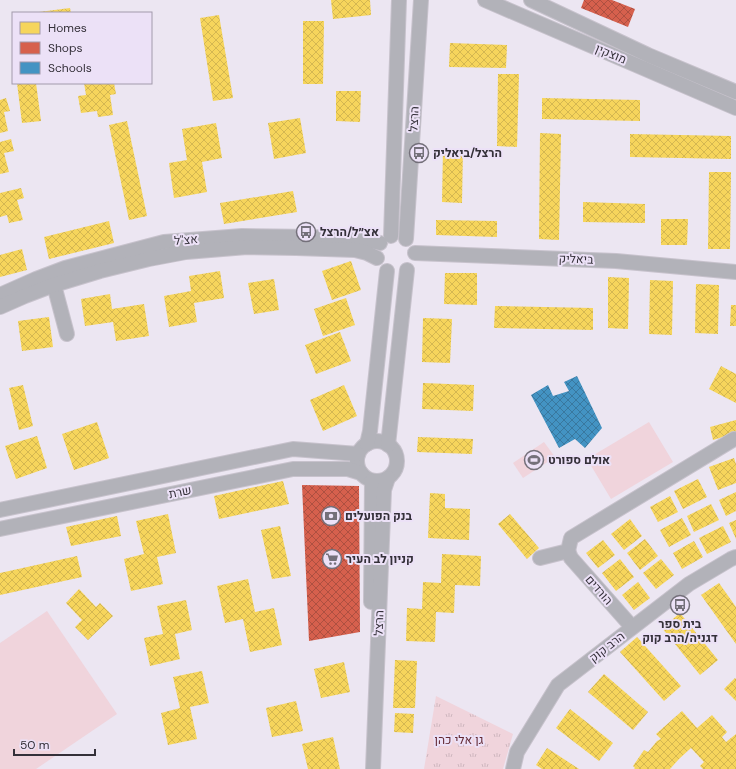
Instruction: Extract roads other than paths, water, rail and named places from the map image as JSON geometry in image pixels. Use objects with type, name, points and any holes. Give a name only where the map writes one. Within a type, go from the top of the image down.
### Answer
[{"type":"street","name":"הרצל","points":[[385,240],[399,0]]},
{"type":"street","name":"הרצל","points":[[406,239],[421,0]]},
{"type":"street","name":"מוצקין","points":[[485,0],[736,108]]},
{"type":"street","name":"מוצקין","points":[[531,0],[648,55],[736,92]]},
{"type":"street","points":[[399,235],[406,239],[410,242],[415,253],[413,263],[407,270],[397,273],[387,271],[380,266],[377,258],[377,248],[385,240],[399,235]]},
{"type":"street","name":"אצ\"ל","points":[[0,295],[65,268],[164,242],[242,236],[385,240]]},
{"type":"street","name":"אצ\"ל","points":[[0,307],[54,285],[100,271],[148,259],[186,252],[247,247],[355,250],[377,258]]},
{"type":"street","name":"ביאליק","points":[[415,253],[616,261],[736,272]]},
{"type":"street","points":[[388,444],[407,270]]},
{"type":"street","points":[[362,449],[372,442],[377,441],[388,444],[392,448],[397,458],[395,470],[388,478],[383,480],[366,477],[358,467],[357,460],[370,431],[387,271]]},
{"type":"street","points":[[54,285],[67,334]]},
{"type":"street","points":[[540,558],[568,551],[571,538],[734,439]]},
{"type":"street","name":"שרת","points":[[0,510],[294,449],[362,449]]},
{"type":"street","name":"שרת","points":[[0,529],[293,469],[348,468],[366,477]]},
{"type":"street","name":"הרצל","points":[[365,769],[370,642],[366,477]]},
{"type":"street","name":"הרצל","points":[[373,769],[384,490],[388,478]]},
{"type":"street","name":"הורדים","points":[[568,551],[571,558],[632,627]]},
{"type":"street","name":"הרב קוק","points":[[513,769],[517,752],[558,685],[689,584],[736,557]]},
{"type":"place","name":"הרצל/ביאליק","points":[[419,153]]},
{"type":"place","name":"אצ״ל/הרצל","points":[[306,232]]},
{"type":"place","name":"אולם ספורט","points":[[534,460]]},
{"type":"place","name":"בנק הפועלים","points":[[331,516]]},
{"type":"place","name":"קניון לב העיר","points":[[332,559]]},
{"type":"place","name":"בית ספר דגניה/הרב קוק","points":[[680,605]]},
{"type":"park label","name":"גן אלי כהן","points":[[459,740]]}]
